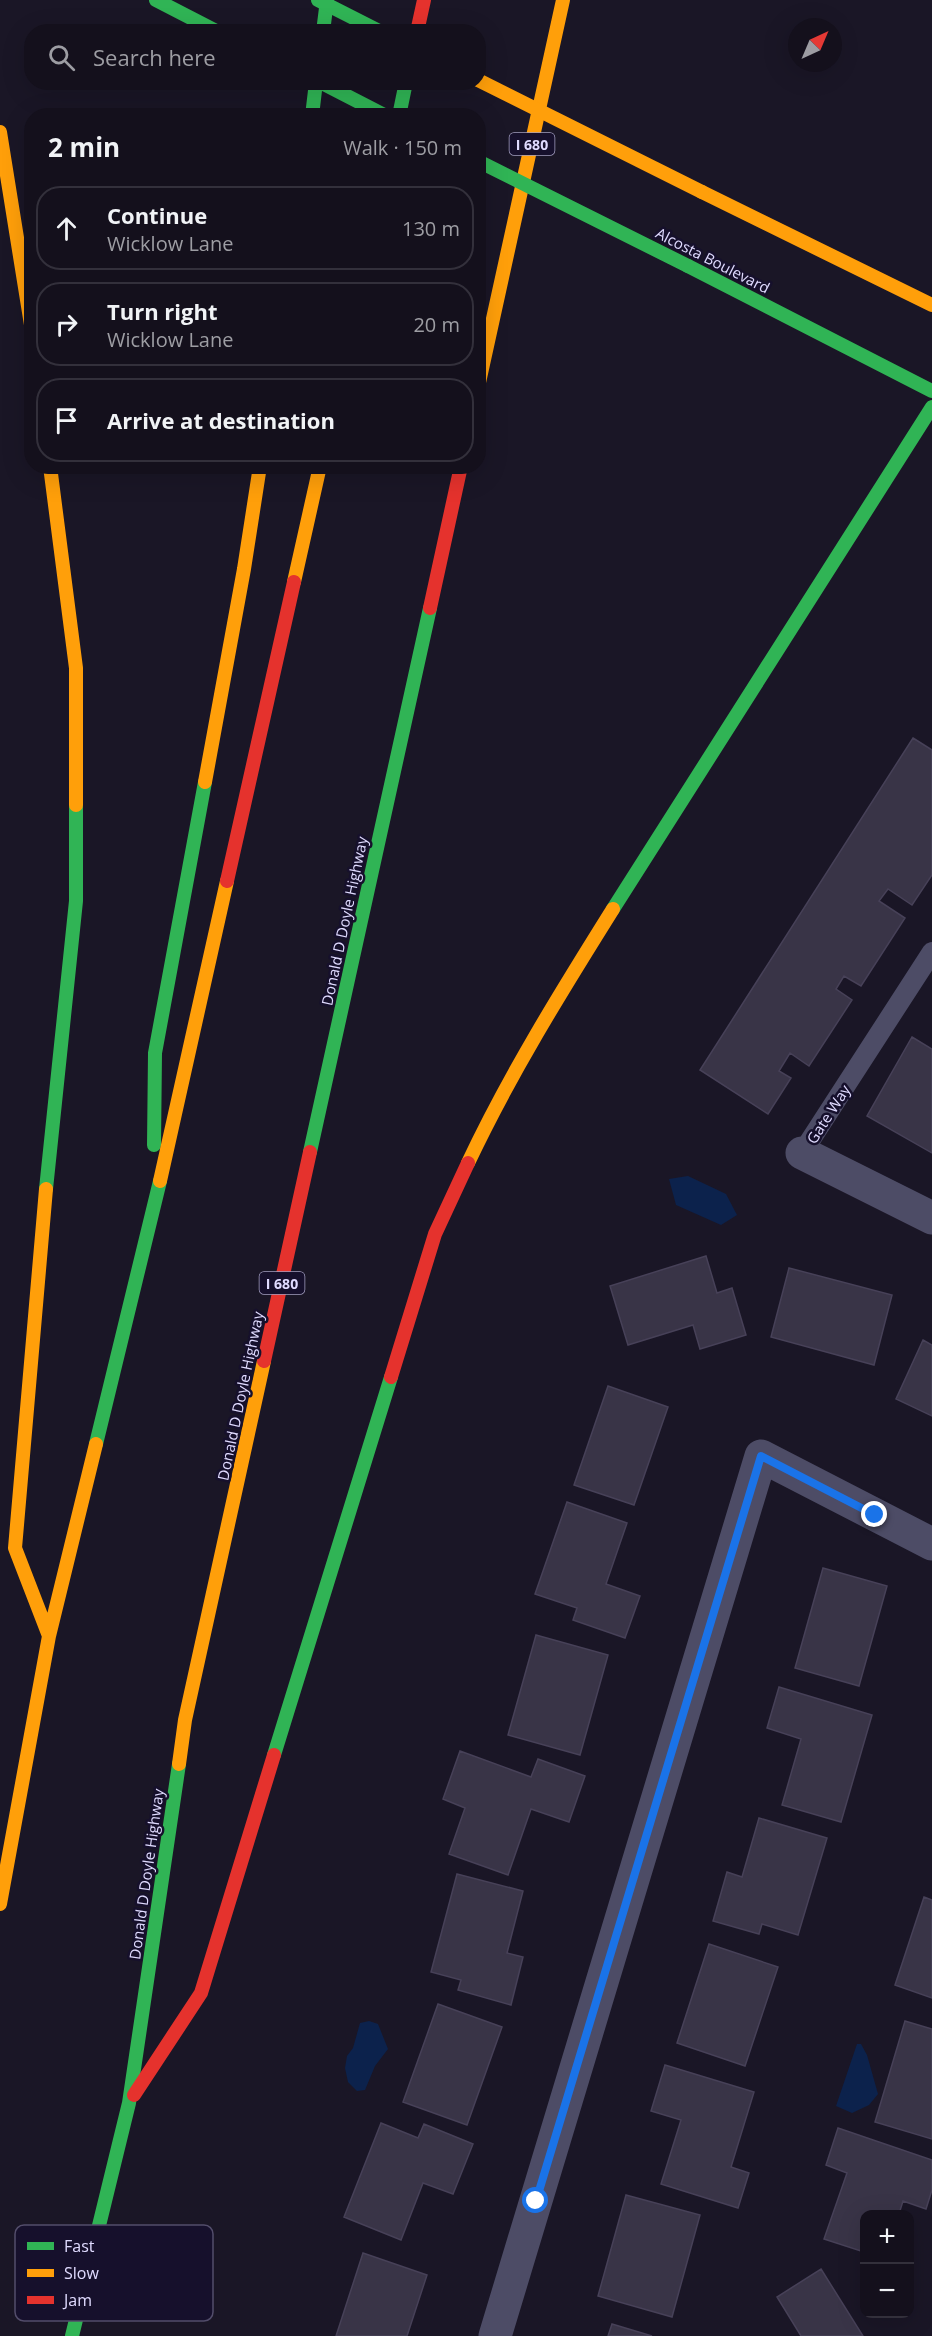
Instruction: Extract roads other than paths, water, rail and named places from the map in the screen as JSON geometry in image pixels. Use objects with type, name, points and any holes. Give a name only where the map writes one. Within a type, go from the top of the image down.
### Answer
[{"type":"main road","points":[[156,0],[202,24]]},
{"type":"main road","points":[[318,0],[365,24]]},
{"type":"main road","points":[[324,24],[327,0]]},
{"type":"main road","points":[[419,24],[424,0]]},
{"type":"main road","name":"I 680","points":[[486,351],[563,0]]},
{"type":"main road","points":[[486,84],[932,306]]},
{"type":"main road","points":[[313,108],[317,90]]},
{"type":"main road","points":[[334,90],[370,108]]},
{"type":"main road","points":[[401,108],[404,90]]},
{"type":"main road","points":[[0,132],[24,281]]},
{"type":"main road","name":"Alcosta Boulevard","points":[[486,165],[932,391]]},
{"type":"main road","points":[[129,2103],[201,1992],[435,1234],[488,1121],[549,1011],[932,407]]},
{"type":"main road","points":[[49,1636],[15,1548],[45,1198],[76,901],[76,668],[51,474]]},
{"type":"main road","points":[[153,1210],[155,1053],[244,569],[259,474]]},
{"type":"main road","points":[[0,1904],[49,1636],[153,1210],[318,474]]},
{"type":"main road","name":"Donald D Doyle Highway","points":[[99,2225],[129,2103],[185,1720],[459,474]]},
{"type":"main road","name":"Donald D Doyle Highway","points":[[72,2336],[76,2321]]},
{"type":"street","name":"Gate Way","points":[[802,1153],[932,1218]]},
{"type":"street","points":[[495,2336],[761,1456],[932,1544]]},
{"type":"lane","name":"Gate Way","points":[[802,1153],[932,952]]},
{"type":"water","points":[[688,1176],[726,1194],[737,1215],[721,1225],[676,1205],[669,1179]]},
{"type":"water","points":[[369,2021],[378,2024],[388,2049],[375,2066],[365,2090],[357,2091],[348,2082],[345,2068],[347,2056],[353,2048],[360,2023]]},
{"type":"water","points":[[857,2044],[861,2044],[867,2055],[878,2094],[869,2105],[852,2113],[836,2106]]}]
